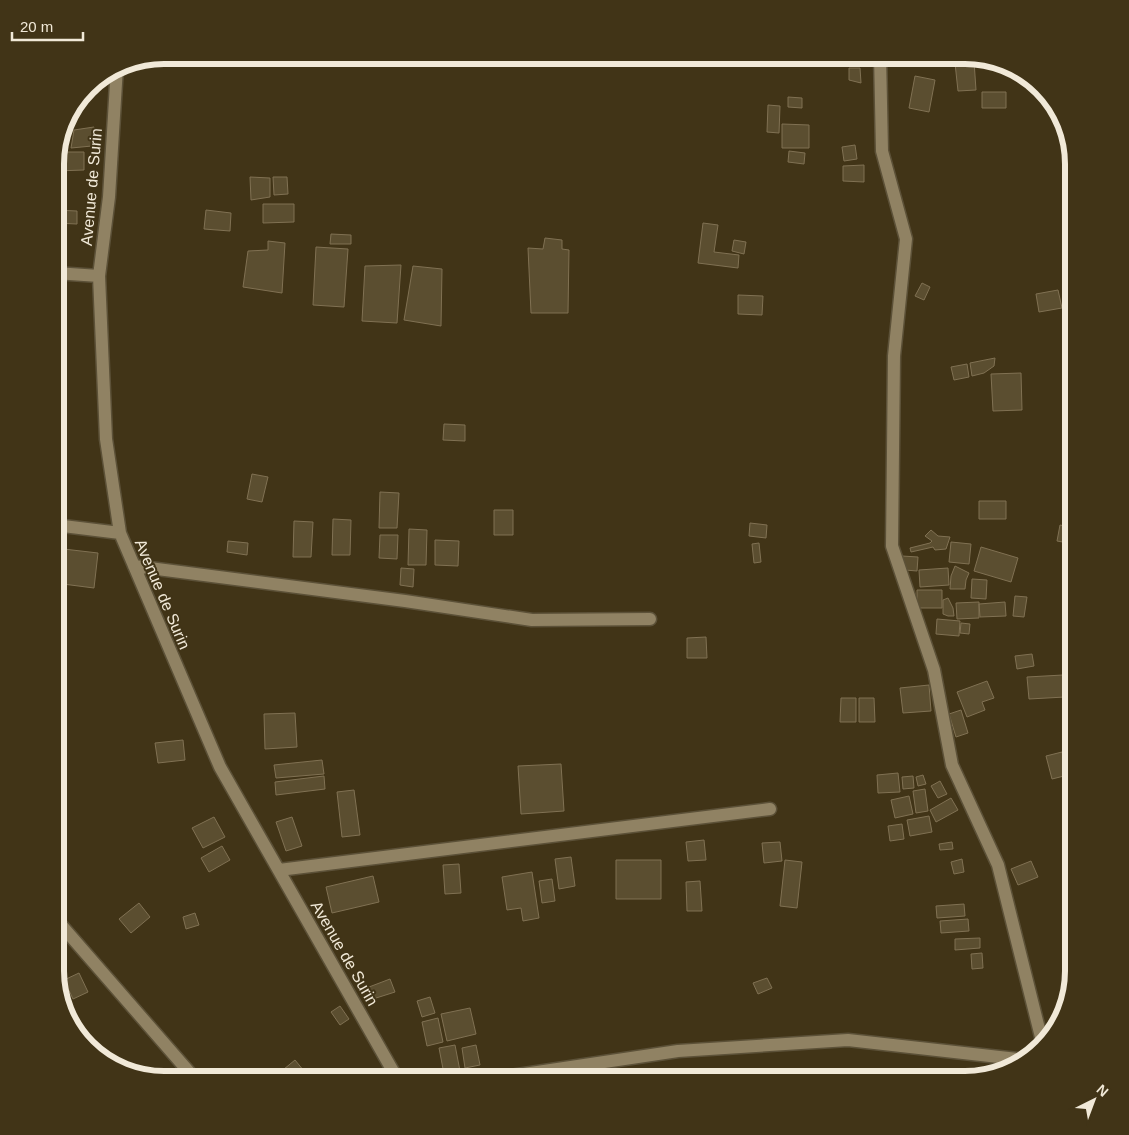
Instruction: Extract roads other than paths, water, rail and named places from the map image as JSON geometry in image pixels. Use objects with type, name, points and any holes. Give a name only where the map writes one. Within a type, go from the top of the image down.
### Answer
[{"type":"street","points":[[880,64],[882,151],[906,239],[894,356],[892,546],[934,670],[952,764],[998,865],[1041,1036]]},
{"type":"street","name":"Avenue de Surin","points":[[116,76],[109,197],[98,276],[106,440],[120,533],[220,767],[393,1071]]},
{"type":"street","points":[[64,274],[98,276]]},
{"type":"street","points":[[64,527],[120,533]]},
{"type":"street","points":[[134,566],[405,601],[532,620],[650,619]]},
{"type":"street","points":[[279,870],[770,809]]},
{"type":"street","points":[[64,928],[188,1071]]},
{"type":"street","points":[[544,1071],[678,1051],[848,1040],[1014,1059]]}]
